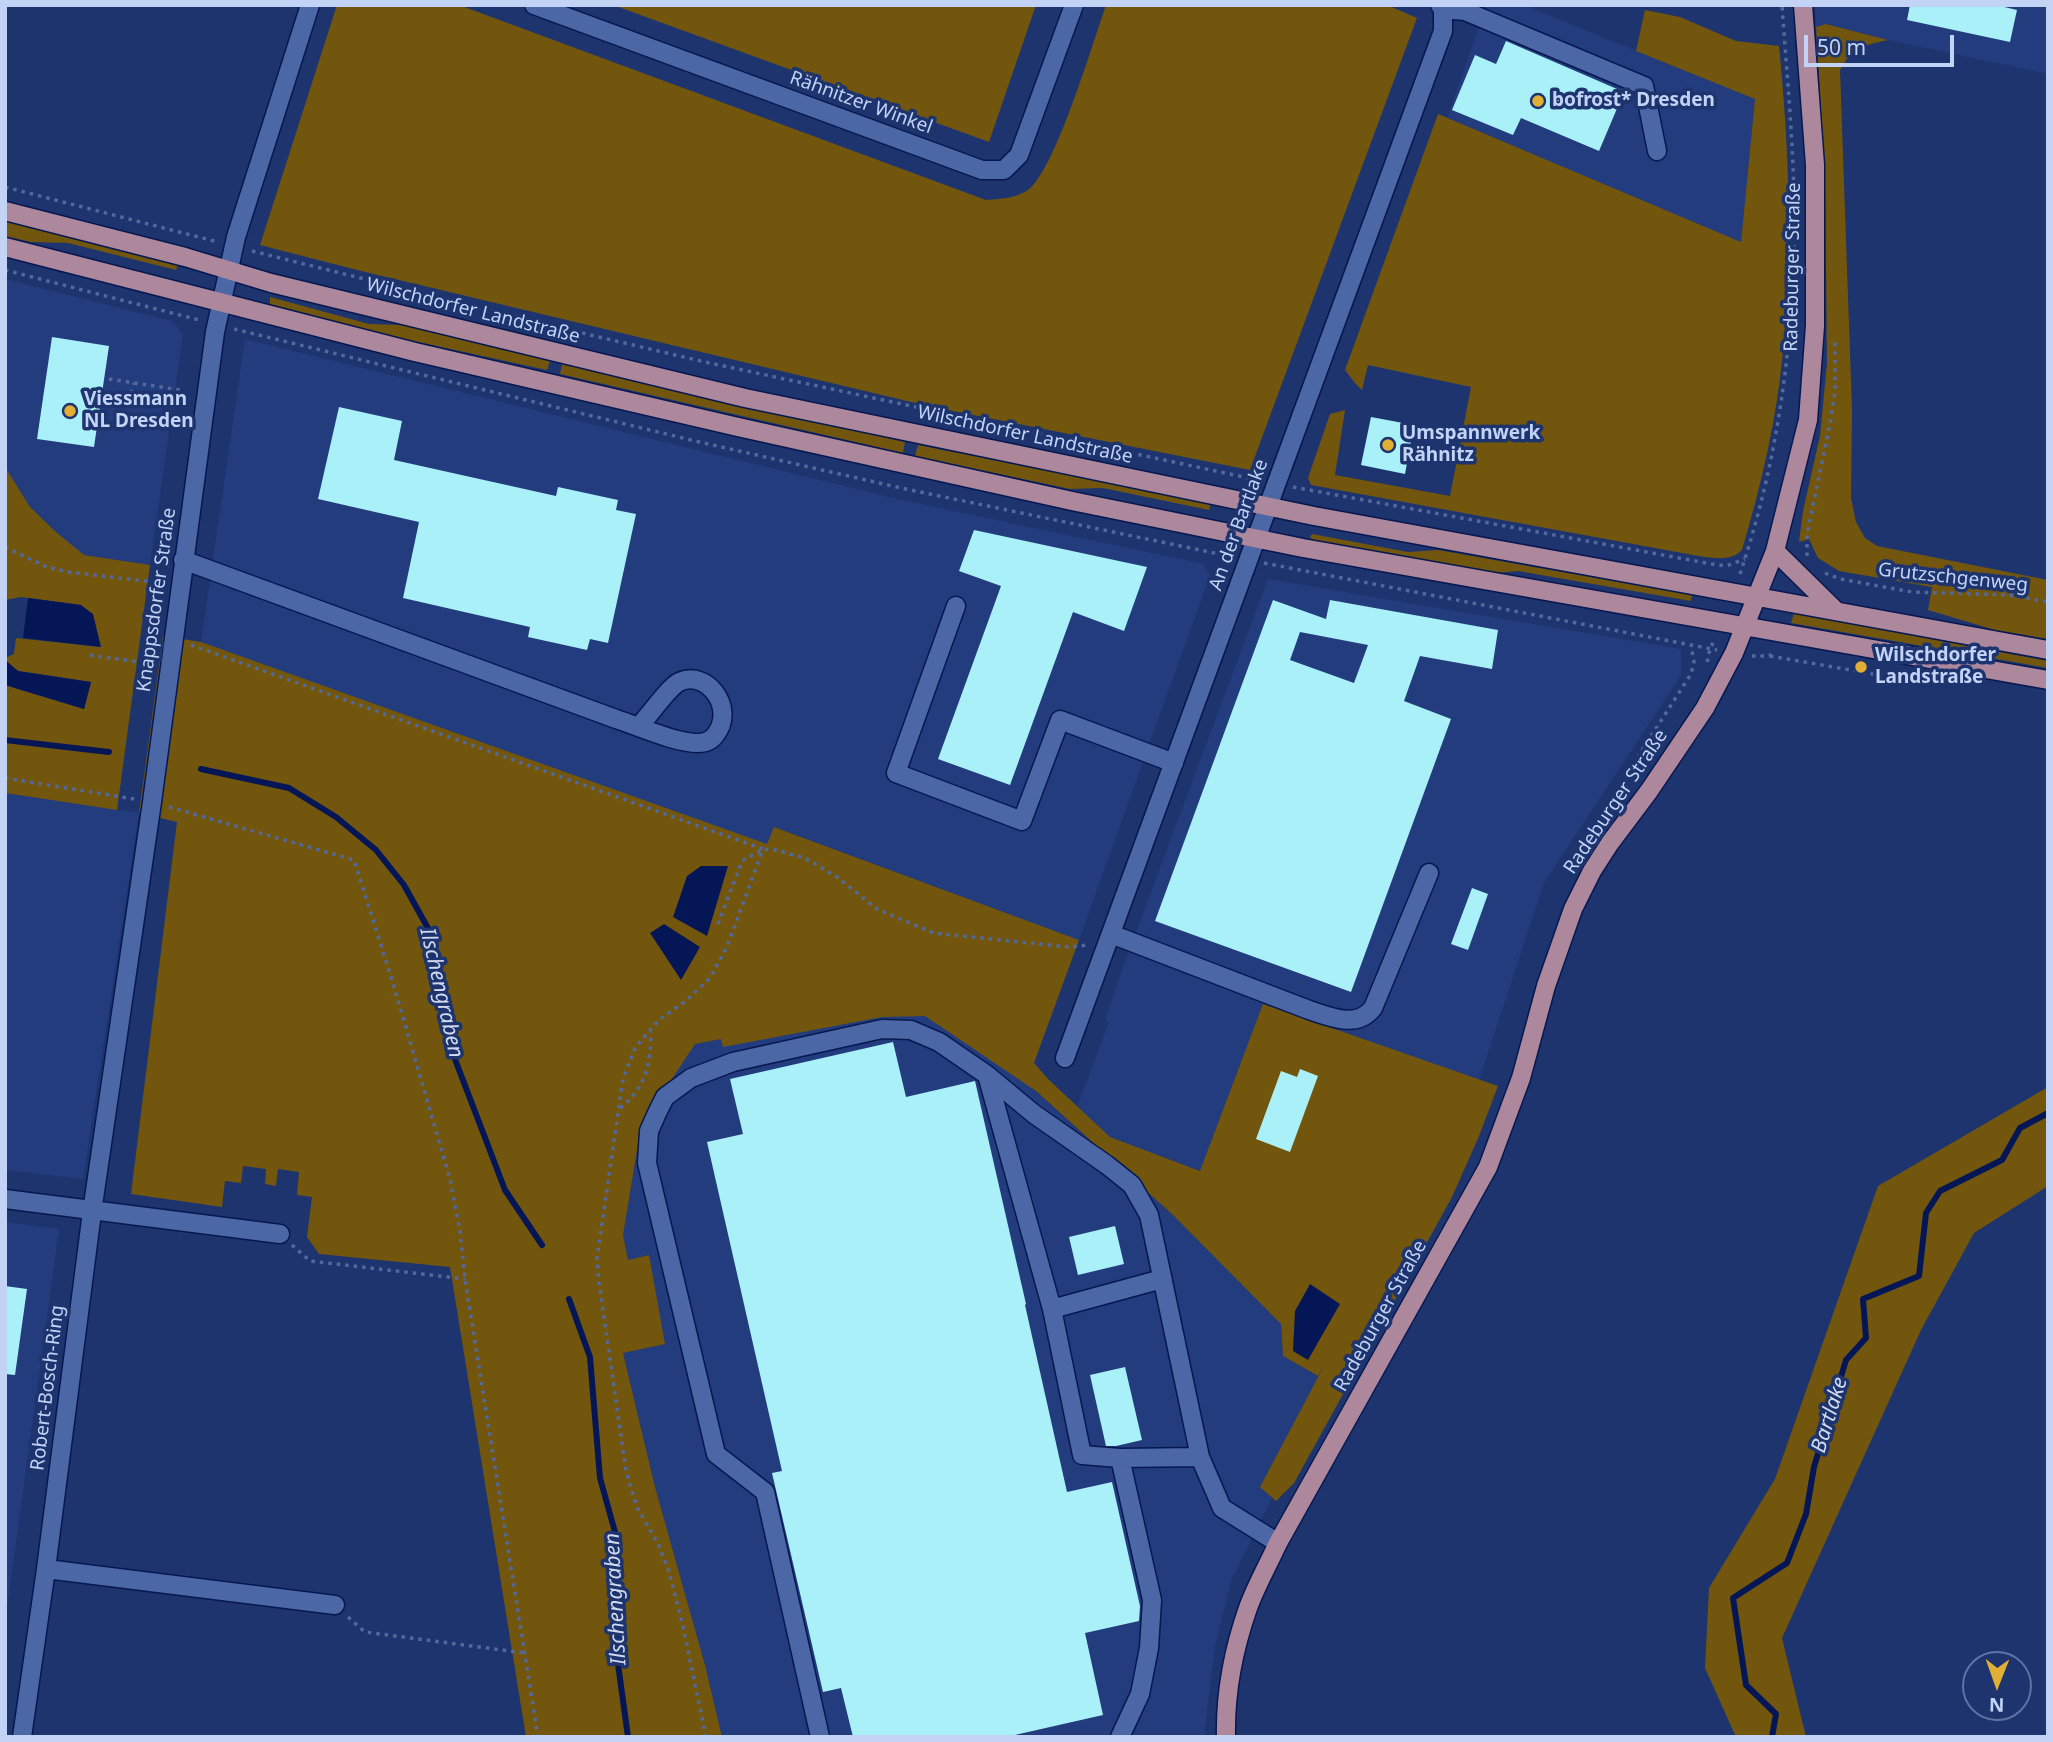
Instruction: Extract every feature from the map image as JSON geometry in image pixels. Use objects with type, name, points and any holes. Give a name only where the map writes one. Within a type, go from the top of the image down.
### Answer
[{"type":"main road","name":"Radeburger Straße","points":[[1226,1737],[1226,1715],[1234,1658],[1248,1608],[1278,1543],[1488,1167],[1521,1078],[1560,943],[1587,881],[1610,843],[1705,708],[1734,653],[1776,551],[1808,420],[1815,326],[1815,164],[1803,5]]},
{"type":"main road","name":"Wilschdorfer Landstraße","points":[[5,211],[484,336],[745,398],[1268,507],[2048,650]]},
{"type":"main road","points":[[5,247],[415,352],[751,430],[1256,539],[2048,680]]},
{"type":"main road","points":[[1776,551],[1836,611]]},
{"type":"street","name":"Knappsdorfer Straße","points":[[92,1212],[152,802],[216,325],[234,246],[310,5]]},
{"type":"street","name":"Rähnitzer Winkel","points":[[534,5],[982,170],[1004,170],[1019,155],[1074,5]]},
{"type":"street","points":[[1441,7],[1465,11],[1644,86],[1657,151]]},
{"type":"street","name":"An der Bartlake","points":[[1065,1058],[1443,31],[1441,7]]},
{"type":"street","points":[[183,560],[639,726],[679,739],[700,743],[712,740],[722,726],[724,713],[718,695],[708,685],[694,680],[678,682],[639,726]]},
{"type":"street","points":[[956,606],[896,773],[1022,821],[1060,720],[1174,764]]},
{"type":"street","points":[[1109,938],[1338,1020],[1352,1020],[1366,1015],[1374,1008],[1429,873]]},
{"type":"street","points":[[820,1737],[765,1492],[716,1454],[647,1163],[649,1131],[666,1097],[691,1078],[733,1062],[882,1028],[911,1030],[939,1042],[987,1075],[1034,1114],[1108,1165],[1132,1185],[1149,1214],[1200,1457],[1222,1508],[1278,1543]]},
{"type":"street","points":[[987,1075],[1052,1309],[1082,1455],[1120,1458],[1200,1457]]},
{"type":"street","points":[[5,1199],[280,1234]]},
{"type":"street","name":"Robert-Bosch-Ring","points":[[22,1737],[92,1212]]},
{"type":"street","points":[[1052,1309],[1162,1279]]},
{"type":"street","points":[[1120,1458],[1152,1600],[1149,1648],[1140,1695],[1120,1737]]},
{"type":"street","points":[[46,1569],[335,1605]]},
{"type":"path","points":[[5,187],[565,330],[705,362],[1276,484],[1726,566],[1745,559],[1770,470],[1786,374],[1794,226],[1782,5]]},
{"type":"path","points":[[5,270],[216,325],[691,440]]},
{"type":"path","points":[[109,379],[180,390]]},
{"type":"path","points":[[131,393],[134,383]]},
{"type":"path","points":[[5,547],[47,567],[68,572],[180,586]]},
{"type":"path","name":"Grutzschgenweg","points":[[1816,566],[1840,579],[1912,592],[2009,595],[2048,603]]},
{"type":"path","points":[[172,641],[195,646],[763,849],[805,858],[838,877],[877,909],[934,933],[1069,947],[1109,938]]},
{"type":"path","points":[[1677,643],[1734,653]]},
{"type":"path","points":[[1639,755],[1691,674],[1695,662],[1691,645]]},
{"type":"path","points":[[90,655],[169,666]]},
{"type":"path","points":[[1770,656],[1879,675]]},
{"type":"path","points":[[5,778],[152,802],[354,860],[447,1166],[460,1231],[465,1279],[538,1737]]},
{"type":"path","points":[[718,924],[742,861],[763,849]]},
{"type":"path","points":[[706,1737],[668,1568],[637,1507],[626,1471],[597,1258],[623,1079],[635,1048],[659,1020],[687,1000],[710,978],[727,947],[763,849]]},
{"type":"path","points":[[619,1110],[633,1098],[645,1077],[651,1053],[651,1030]]},
{"type":"path","points":[[280,1234],[310,1261],[465,1279]]},
{"type":"path","points":[[335,1605],[365,1632],[525,1653]]},
{"type":"shaded area","points":[[337,5],[459,5],[986,200],[1018,195],[1028,190],[1039,178],[1061,133],[1106,5],[1387,5],[1417,18],[1250,470],[928,406],[260,245]]},
{"type":"shaded area","points":[[613,5],[1036,5],[989,142]]},
{"type":"shaded area","points":[[1487,5],[1524,5],[1755,99],[1741,242],[1447,118]]},
{"type":"shaded area","points":[[1815,5],[2048,5],[2048,74],[1888,40],[1827,24],[1816,27]]},
{"type":"shaded area","points":[[1645,10],[1680,17],[1736,41],[1779,46],[1789,199],[1786,313],[1772,427],[1762,477],[1742,550],[1729,557],[1704,557],[1311,485],[1308,478],[1330,414],[1345,410],[1335,475],[1450,496],[1471,387],[1368,365],[1362,390],[1345,370],[1438,114],[1741,242],[1755,99],[1636,51]]},
{"type":"shaded area","points":[[1826,24],[1888,40],[1860,48],[1849,56],[1840,70],[1852,410],[1851,498],[1856,522],[1865,538],[1877,546],[2048,580],[2048,639],[1995,630],[1928,610],[1932,587],[1839,571],[1818,558],[1809,539],[1799,542],[1803,511],[1820,436],[1827,363],[1825,178],[1816,27]]},
{"type":"shaded area","points":[[5,220],[178,264],[176,270],[68,243],[31,242],[5,236]]},
{"type":"shaded area","points":[[5,279],[172,321],[183,334],[150,565],[84,555],[30,507],[9,476],[5,467]]},
{"type":"shaded area","points":[[270,297],[369,324],[419,328],[550,361],[547,370],[395,337],[270,304]]},
{"type":"shaded area","points":[[245,339],[893,498],[1204,564],[1210,575],[1079,940],[775,827],[768,845],[201,642]]},
{"type":"shaded area","points":[[562,364],[905,442],[903,453],[560,374]]},
{"type":"shaded area","points":[[918,445],[1211,503],[1209,510],[1103,488],[1070,489],[915,456]]},
{"type":"shaded area","points":[[5,467],[30,507],[84,555],[150,565],[117,810],[5,793],[5,685],[84,709],[91,682],[18,671],[5,660],[14,654],[16,638],[101,647],[81,605],[21,597],[5,600]]},
{"type":"shaded area","points":[[1312,534],[1408,552],[1438,550],[1692,595],[1691,601],[1518,571],[1496,573],[1474,570],[1313,540],[1310,537]]},
{"type":"shaded area","points":[[1268,579],[1681,649],[1681,675],[1544,883],[1479,1080],[1264,1004],[1201,1171],[1110,1137],[1077,1106],[1109,1022],[1105,1020],[1127,956]]},
{"type":"shaded area","points":[[28,598],[81,605],[93,614],[101,647],[23,638]]},
{"type":"shaded area","points":[[1794,613],[2048,661],[2048,668],[1791,623]]},
{"type":"shaded area","points":[[163,636],[201,642],[767,844],[774,827],[1079,940],[1034,1063],[1110,1137],[1200,1171],[1263,1004],[1498,1086],[1452,1197],[1294,1483],[1276,1501],[1260,1487],[1324,1366],[1318,1376],[1283,1356],[1281,1324],[1174,1216],[1036,1091],[925,1016],[882,1017],[723,1047],[721,1039],[695,1044],[641,1126],[623,1235],[628,1260],[649,1255],[665,1344],[623,1353],[655,1487],[705,1665],[722,1737],[526,1737],[450,1267],[319,1254],[307,1237],[312,1197],[297,1195],[299,1172],[278,1169],[276,1186],[265,1184],[266,1169],[243,1166],[241,1183],[225,1181],[222,1207],[131,1194],[177,822],[139,813]]},
{"type":"shaded area","points":[[5,660],[18,671],[91,682],[84,709],[5,685]]},
{"type":"shaded area","points":[[5,793],[139,813],[83,1179],[5,1170]]},
{"type":"shaded area","points":[[701,866],[728,866],[707,936],[673,917],[687,876]]},
{"type":"shaded area","points":[[664,924],[700,947],[681,980],[650,933]]},
{"type":"shaded area","points":[[929,996],[1174,1216],[1281,1324],[1283,1356],[1329,1383],[1232,1579],[1215,1646],[1204,1737],[722,1737],[705,1665],[655,1487],[623,1353],[665,1344],[648,1255],[627,1260],[623,1235],[641,1126],[695,1044]]},
{"type":"shaded area","points":[[2048,1087],[2048,1186],[1974,1233],[1921,1330],[1782,1638],[1806,1737],[1736,1737],[1705,1668],[1709,1588],[1775,1479],[1878,1186]]},
{"type":"shaded area","points":[[5,1222],[59,1229],[5,1622]]},
{"type":"shaded area","points":[[1310,1284],[1340,1304],[1308,1360],[1293,1351],[1295,1311]]},
{"type":"building","points":[[1910,5],[1996,5],[2017,10],[2010,42],[1907,20]]},
{"type":"building","name":"bofrost* Dresden","points":[[1506,41],[1624,92],[1599,151],[1521,118],[1513,135],[1452,110],[1475,55],[1496,64]]},
{"type":"building","name":"Viessmann NL Dresden","points":[[52,337],[109,346],[94,447],[37,439]]},
{"type":"building","points":[[339,407],[402,421],[394,460],[556,496],[558,487],[618,500],[616,510],[636,514],[608,643],[590,639],[587,650],[528,637],[530,627],[403,598],[419,522],[318,499]]},
{"type":"building","name":"Umspannwerk Rähnitz","points":[[1371,417],[1414,425],[1405,474],[1361,465]]},
{"type":"building","points":[[974,530],[1147,567],[1124,631],[1073,612],[1010,785],[938,759],[1001,586],[959,571]]},
{"type":"building","points":[[1273,600],[1326,619],[1330,600],[1498,630],[1492,669],[1420,656],[1404,701],[1451,719],[1351,992],[1155,921]],"holes":[[[1300,632],[1368,645],[1354,683],[1290,660]]]},
{"type":"building","points":[[1472,888],[1488,894],[1468,950],[1451,944]]},
{"type":"building","points":[[893,1042],[906,1097],[975,1081],[1067,1492],[1112,1482],[1140,1606],[1139,1621],[1085,1633],[1103,1715],[1006,1737],[853,1737],[841,1688],[823,1692],[772,1473],[782,1471],[707,1142],[743,1134],[730,1079]]},
{"type":"building","points":[[1300,1069],[1318,1076],[1290,1152],[1256,1139],[1281,1071],[1297,1077]]},
{"type":"building","points":[[1115,1226],[1124,1264],[1078,1275],[1069,1237]]},
{"type":"building","points":[[5,1286],[27,1289],[15,1375],[5,1374]]},
{"type":"building","points":[[1125,1367],[1142,1440],[1106,1446],[1090,1375]]},
{"type":"waterway","name":"Ilschengraben","points":[[5,740],[109,752]]},
{"type":"waterway","name":"Ilschengraben","points":[[201,769],[289,788],[336,817],[376,850],[404,885],[429,930],[437,984],[453,1054],[505,1190],[542,1245]]},
{"type":"waterway","name":"Bartlake","points":[[1772,1737],[1776,1714],[1746,1685],[1733,1598],[1787,1563],[1806,1514],[1814,1467],[1846,1360],[1866,1338],[1863,1299],[1919,1276],[1926,1213],[1940,1191],[2002,1160],[2020,1128],[2048,1113]]},
{"type":"waterway","name":"Ilschengraben","points":[[569,1299],[590,1357],[600,1478],[615,1532],[618,1664],[628,1737]]},
{"type":"place","name":"bofrost* Dresden","points":[[1538,101]]},
{"type":"place","name":"Viessmann NL Dresden","points":[[70,411]]},
{"type":"place","name":"Umspannwerk Rähnitz","points":[[1388,445]]},
{"type":"place","name":"Wilschdorfer Landstraße","points":[[1861,667]]}]
